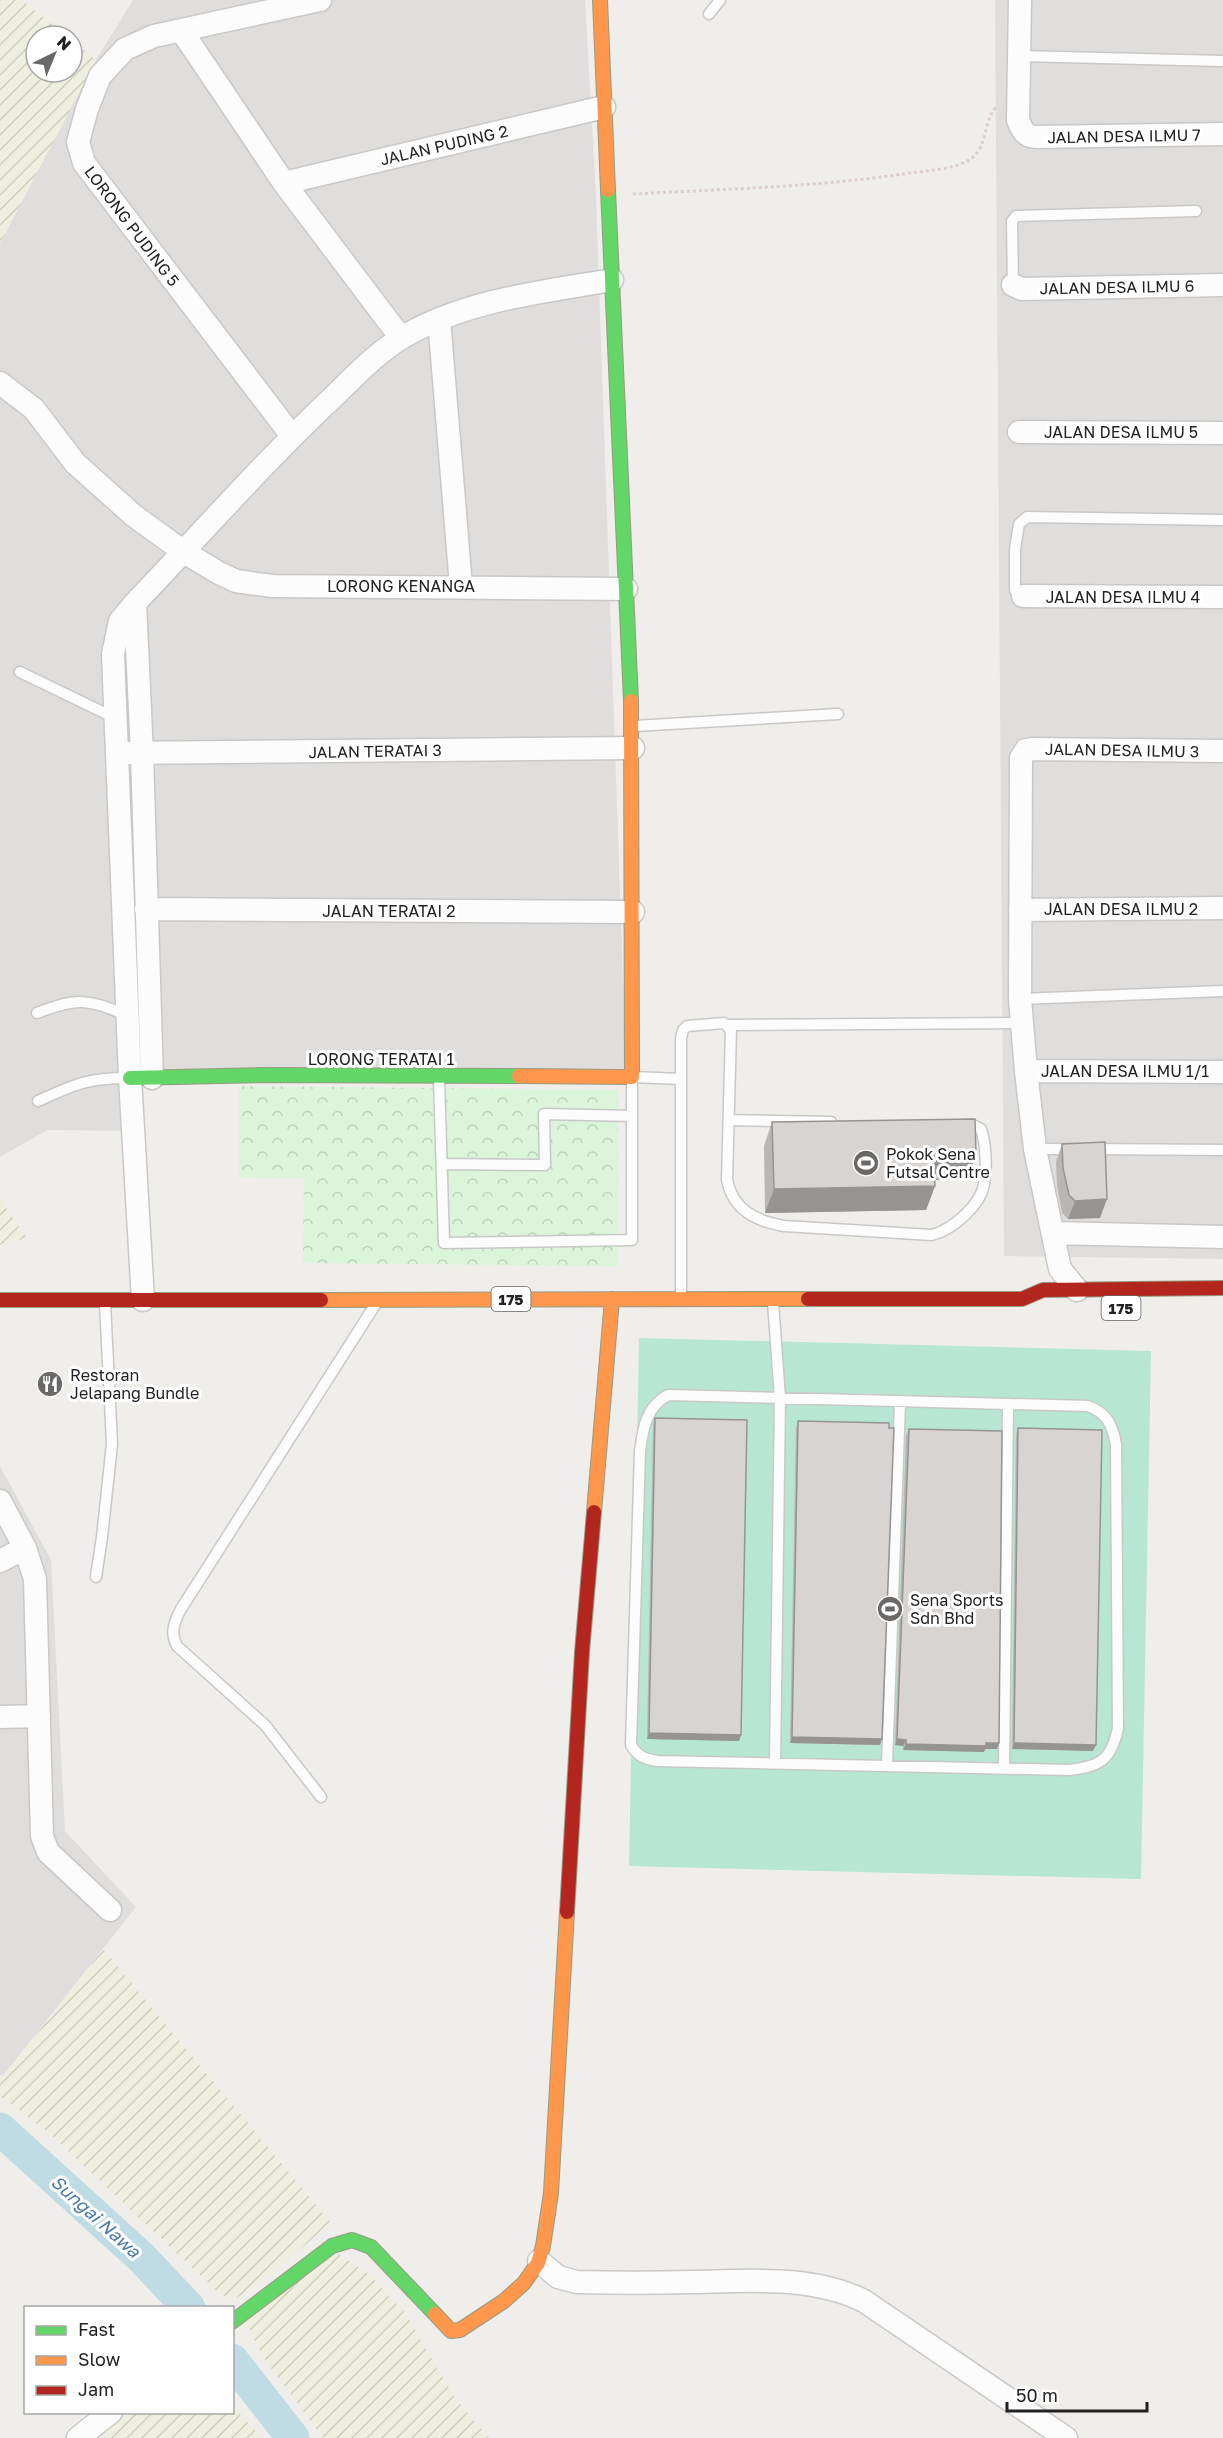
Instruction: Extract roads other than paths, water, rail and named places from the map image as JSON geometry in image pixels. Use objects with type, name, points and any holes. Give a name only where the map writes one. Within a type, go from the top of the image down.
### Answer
[{"type":"main road","points":[[600,0],[633,748],[632,1077]]},
{"type":"main road","name":"LORONG TERATAI 1","points":[[141,1078],[265,1075],[632,1077]]},
{"type":"main road","name":"175","points":[[0,1300],[1047,1299],[1077,1290],[1223,1288]]},
{"type":"main road","name":"175","points":[[1022,1299],[1043,1290],[1047,1299]]},
{"type":"main road","points":[[234,2320],[332,2246],[345,2240],[356,2240],[371,2247],[451,2331],[460,2330],[512,2294],[525,2281],[539,2260],[547,2230],[551,2193],[582,1652],[612,1299]]},
{"type":"street","name":"LORONG PUDING 5","points":[[292,436],[84,164],[78,142],[87,109],[100,76],[125,50],[154,36],[320,0]]},
{"type":"street","points":[[1020,0],[1020,56]]},
{"type":"street","points":[[182,30],[284,183],[401,338]]},
{"type":"street","name":"JALAN DESA ILMU 7","points":[[1020,56],[1018,120],[1026,134],[1037,137],[1223,134]]},
{"type":"street","name":"JALAN PUDING 2","points":[[284,183],[604,107]]},
{"type":"street","points":[[141,1078],[128,1016],[113,654],[120,621],[292,436],[370,362],[401,338],[439,319],[500,299],[612,280]]},
{"type":"street","name":"JALAN DESA ILMU 6","points":[[1013,285],[1022,289],[1223,285]]},
{"type":"street","points":[[439,319],[461,586]]},
{"type":"street","name":"LORONG KENANGA","points":[[0,383],[34,409],[75,463],[100,488],[184,552],[236,581],[255,585],[626,589]]},
{"type":"street","name":"JALAN DESA ILMU 5","points":[[1019,432],[1223,433]]},
{"type":"street","name":"JALAN DESA ILMU 4","points":[[1023,596],[1223,597]]},
{"type":"street","points":[[135,603],[146,909],[141,1078],[143,1299]]},
{"type":"street","name":"JALAN TERATAI 3","points":[[117,753],[633,748]]},
{"type":"street","name":"JALAN DESA ILMU 3","points":[[1020,910],[1020,762],[1026,750],[1223,751]]},
{"type":"street","name":"JALAN DESA ILMU 2","points":[[1020,910],[1223,908]]},
{"type":"street","name":"JALAN TERATAI 2","points":[[146,909],[633,912]]},
{"type":"street","points":[[1020,910],[1020,999],[1035,1149],[1060,1269],[1077,1290]]},
{"type":"street","name":"JALAN DESA ILMU 1/1","points":[[1026,1071],[1223,1072]]},
{"type":"street","points":[[1054,1233],[1223,1237]]},
{"type":"street","points":[[1047,1299],[1060,1269]]},
{"type":"street","points":[[0,1501],[25,1548],[35,1579],[42,1836],[48,1852],[110,1910]]},
{"type":"street","points":[[0,1561],[25,1548]]},
{"type":"street","points":[[0,1717],[39,1716]]},
{"type":"street","points":[[539,2260],[558,2277],[577,2282],[760,2281],[825,2287],[848,2293],[864,2301],[1066,2438]]},
{"type":"street","points":[[78,2438],[108,2414]]},
{"type":"lane","points":[[709,14],[720,0]]},
{"type":"lane","points":[[1020,56],[1223,61]]},
{"type":"lane","points":[[1013,285],[1012,221],[1016,216],[1196,211]]},
{"type":"lane","points":[[1023,596],[1015,590],[1015,549],[1019,524],[1027,517],[1223,520]]},
{"type":"lane","points":[[20,672],[116,718]]},
{"type":"lane","points":[[632,726],[838,714]]},
{"type":"lane","points":[[1020,999],[1223,991]]},
{"type":"lane","points":[[37,1013],[63,1002],[82,1001],[100,1004],[128,1016]]},
{"type":"lane","points":[[681,1299],[681,1039],[684,1028],[691,1024],[718,1023],[727,1025],[1022,1023]]},
{"type":"lane","points":[[727,1025],[731,1030],[729,1190],[743,1210],[757,1218],[784,1226],[932,1235],[950,1228],[960,1220],[981,1193],[984,1184],[984,1139],[981,1129],[973,1125],[950,1124]]},
{"type":"lane","points":[[439,1076],[444,1242],[632,1240],[632,1077],[681,1079]]},
{"type":"lane","points":[[38,1101],[82,1082],[98,1078],[141,1078]]},
{"type":"lane","points":[[442,1164],[546,1165],[544,1114],[632,1116]]},
{"type":"lane","points":[[729,1120],[845,1122]]},
{"type":"lane","points":[[1035,1149],[1223,1150]]},
{"type":"lane","points":[[321,1797],[265,1725],[177,1647],[173,1636],[174,1625],[181,1609],[378,1299]]},
{"type":"lane","points":[[773,1299],[780,1398],[775,1763]]},
{"type":"lane","points":[[96,1576],[112,1444],[105,1300]]},
{"type":"lane","points":[[668,1395],[900,1402],[1088,1406],[1101,1410],[1113,1428],[1116,1444],[1118,1728],[1112,1750],[1092,1767],[1069,1770],[649,1760],[635,1752],[631,1745],[640,1451],[643,1429],[649,1412],[656,1402],[668,1395]]},
{"type":"lane","points":[[887,1765],[900,1402]]},
{"type":"lane","points":[[1004,1768],[1008,1404]]},
{"type":"waterway","name":"Sungai Nawa","points":[[0,2129],[142,2258],[187,2306]]},
{"type":"waterway","name":"Sungai Nawa","points":[[234,2363],[293,2438]]},
{"type":"place","name":"Pokok Sena Futsal Centre","points":[[866,1163]]},
{"type":"place","name":"Restoran Jelapang Bundle","points":[[50,1384]]},
{"type":"place","name":"Sena Sports Sdn Bhd","points":[[890,1609]]}]
